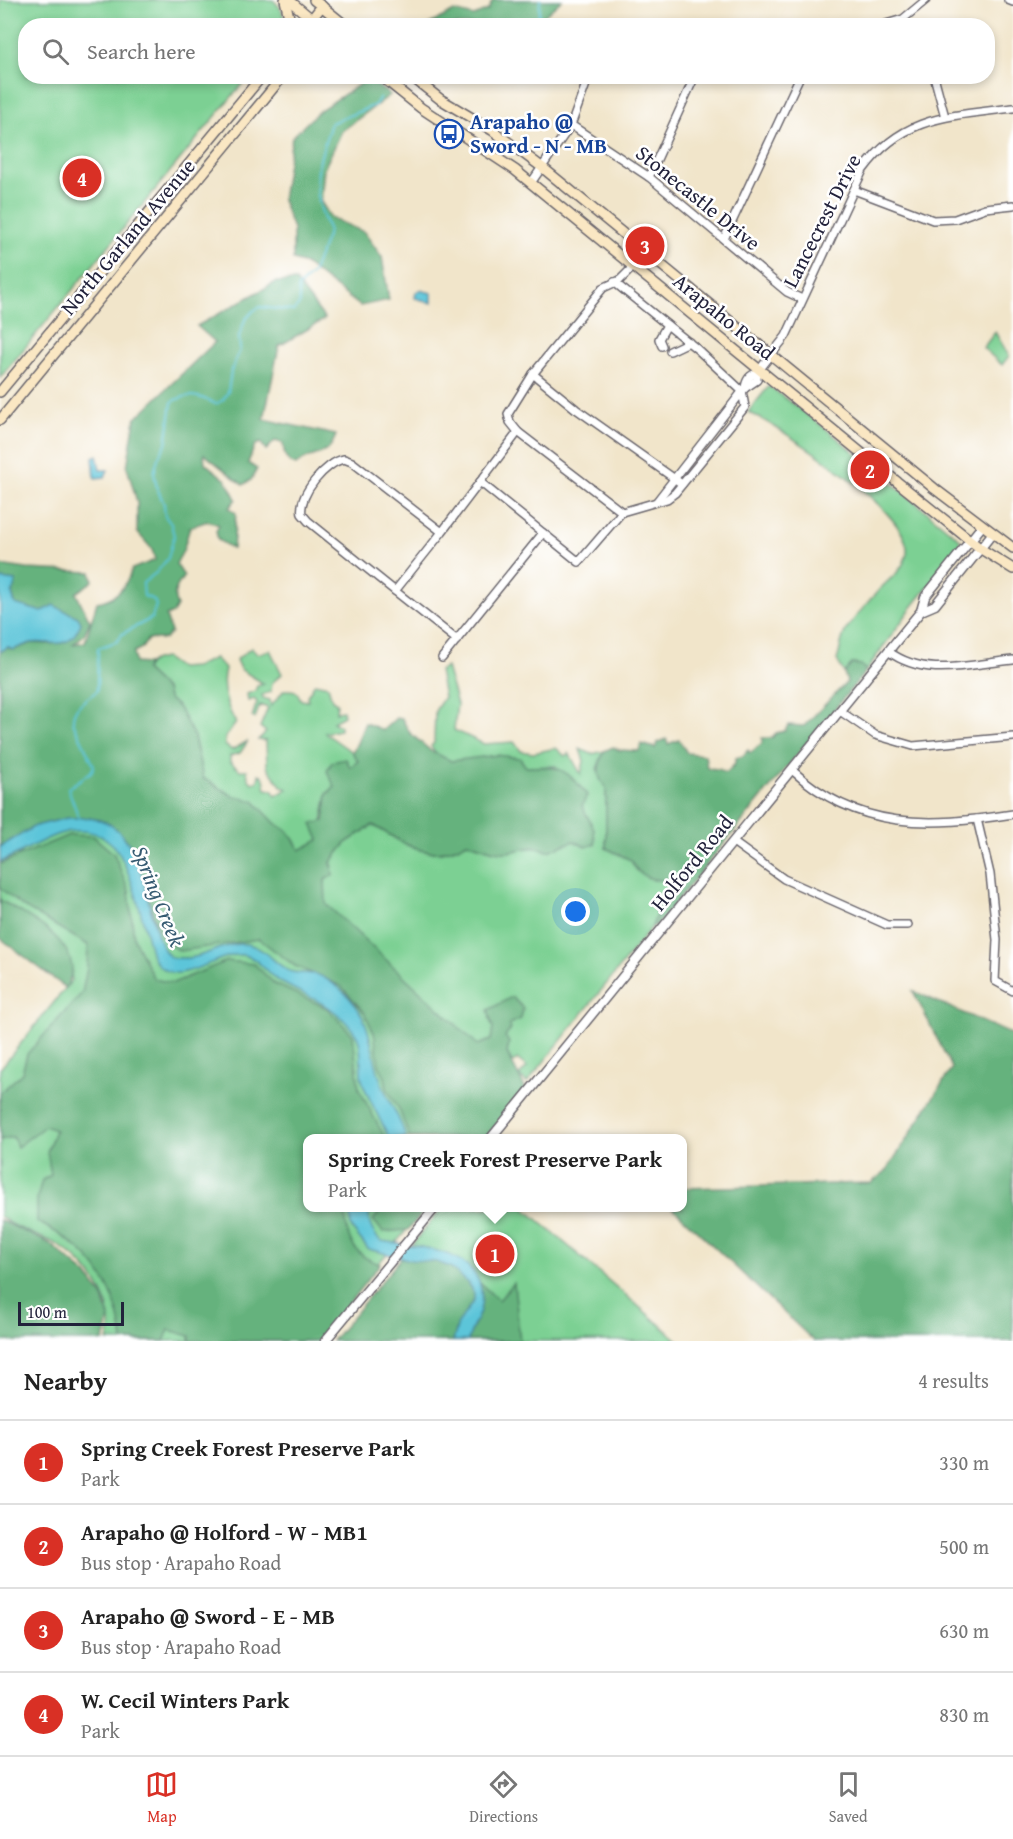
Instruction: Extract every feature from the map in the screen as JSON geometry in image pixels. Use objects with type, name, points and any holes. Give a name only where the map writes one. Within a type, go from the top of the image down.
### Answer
[{"type":"main road","points":[[287,0],[305,18]]},
{"type":"main road","points":[[287,0],[290,18]]},
{"type":"main road","points":[[311,18],[318,3],[337,18]]},
{"type":"main road","points":[[330,18],[333,15]]},
{"type":"main road","name":"North Garland Avenue","points":[[0,392],[255,84]]},
{"type":"main road","name":"North Garland Avenue","points":[[0,420],[276,84]]},
{"type":"main road","name":"Arapaho Road","points":[[391,84],[421,108],[488,151],[531,183],[971,541],[1013,569]]},
{"type":"main road","name":"Arapaho Road","points":[[421,84],[440,99],[492,130],[543,168],[982,526],[1013,548]]},
{"type":"street","points":[[909,18],[926,0]]},
{"type":"street","points":[[1008,0],[1013,2]]},
{"type":"street","points":[[531,183],[571,125],[587,84]]},
{"type":"street","points":[[649,177],[691,84]]},
{"type":"street","points":[[724,239],[796,84]]},
{"type":"street","points":[[936,84],[945,117]]},
{"type":"street","name":"Lancecrest Drive","points":[[760,369],[786,336],[863,170],[878,149],[894,136],[918,123],[1013,108]]},
{"type":"street","name":"Stonecastle Drive","points":[[571,125],[649,177],[787,292],[802,299]]},
{"type":"street","points":[[854,190],[933,220],[955,219],[985,208],[1013,205]]},
{"type":"street","points":[[622,512],[519,432],[510,422],[508,414],[533,374],[603,288],[620,280],[633,267]]},
{"type":"street","points":[[480,482],[579,562],[622,512],[668,499],[745,407],[744,389],[668,324],[614,282]]},
{"type":"street","points":[[662,346],[659,339],[668,324]]},
{"type":"street","points":[[670,351],[688,342]]},
{"type":"street","points":[[533,374],[576,409],[682,484]]},
{"type":"street","points":[[657,501],[744,389]]},
{"type":"street","points":[[394,591],[519,432]]},
{"type":"street","points":[[442,532],[352,462],[344,459],[329,465],[302,501],[302,514],[457,640]]},
{"type":"street","name":"Holford Road","points":[[494,1134],[921,611],[925,597],[982,526]]},
{"type":"street","points":[[442,658],[543,533]]},
{"type":"street","name":"Holford Road","points":[[921,611],[935,605],[992,534]]},
{"type":"street","points":[[888,651],[908,664],[930,668],[1013,660]]},
{"type":"street","points":[[840,711],[875,735],[913,746],[1013,737]]},
{"type":"street","points":[[792,770],[835,801],[875,816],[925,824],[1013,814]]},
{"type":"street","points":[[977,819],[990,874],[997,940],[995,981],[1013,991]]},
{"type":"street","points":[[733,842],[784,879],[887,925],[908,925]]},
{"type":"street","points":[[325,1341],[432,1212]]},
{"type":"green space","points":[[0,0],[273,0],[282,11],[284,18],[18,18],[18,84],[242,84],[0,378]]},
{"type":"green space","points":[[493,0],[562,0],[542,18],[441,18],[454,11],[474,16],[488,10]]},
{"type":"green space","points":[[360,84],[375,84],[390,95],[342,131],[324,169],[321,202],[331,218],[364,232],[382,257],[389,300],[360,306],[305,264],[293,260],[293,229],[282,200],[292,137],[320,110]]},
{"type":"green space","points":[[296,281],[325,319],[279,346],[264,419],[336,435],[324,452],[302,460],[296,465],[289,462],[286,457],[283,443],[275,441],[266,450],[261,443],[255,445],[248,463],[257,469],[251,480],[243,485],[204,454],[205,463],[226,480],[236,499],[229,508],[236,513],[233,549],[218,540],[216,531],[219,525],[208,521],[190,527],[183,551],[176,564],[184,576],[175,593],[177,606],[173,613],[166,616],[171,632],[165,639],[148,639],[142,648],[134,652],[135,663],[148,664],[145,670],[166,690],[168,698],[179,708],[194,737],[203,778],[233,796],[254,801],[275,823],[289,832],[300,850],[319,840],[312,824],[324,821],[327,794],[335,787],[327,771],[332,762],[346,759],[350,767],[358,761],[352,752],[365,723],[383,730],[396,718],[402,719],[410,733],[431,751],[451,761],[497,755],[520,758],[526,767],[561,770],[573,779],[587,795],[582,806],[594,829],[595,844],[586,847],[574,841],[548,851],[531,848],[501,852],[467,842],[454,849],[430,852],[407,845],[373,825],[347,842],[331,862],[333,875],[325,880],[326,904],[478,1045],[491,1040],[493,1028],[488,1010],[512,997],[523,1008],[521,1019],[509,1024],[511,1029],[505,1036],[509,1043],[507,1053],[526,1090],[488,1134],[408,1134],[399,1109],[387,1089],[385,1077],[379,1065],[374,1033],[364,1012],[341,986],[295,966],[259,939],[180,951],[168,943],[156,924],[130,848],[120,833],[105,823],[85,818],[51,822],[30,830],[0,847],[0,652],[8,647],[12,650],[32,643],[52,644],[42,612],[15,604],[12,594],[16,582],[0,579],[0,565],[27,569],[91,572],[93,581],[76,593],[90,621],[84,635],[73,644],[85,642],[97,602],[110,598],[120,591],[132,569],[155,560],[152,549],[137,532],[137,502],[127,467],[135,419],[215,342],[197,326],[276,282]]},
{"type":"green space","points":[[995,332],[1009,356],[1002,365],[983,348]]},
{"type":"green space","points":[[769,386],[825,428],[960,539],[960,547],[909,611],[866,671],[861,665],[852,664],[844,673],[837,660],[843,638],[846,630],[860,612],[901,568],[906,557],[905,540],[892,520],[871,497],[845,475],[788,435],[748,412]]},
{"type":"green space","points":[[251,648],[257,654],[270,650],[282,674],[272,683],[271,692],[262,695],[263,698],[270,700],[271,706],[284,690],[295,691],[301,700],[308,701],[307,696],[315,683],[328,686],[332,700],[337,703],[336,712],[343,711],[344,716],[333,722],[340,726],[340,730],[325,733],[352,752],[358,761],[327,794],[319,840],[300,851],[289,832],[275,824],[254,801],[233,796],[203,778],[194,737],[179,708],[168,698],[166,690],[145,670],[151,663],[162,658],[179,668],[195,667],[215,658],[225,669],[223,682],[225,697],[236,723],[225,738],[225,745],[232,750],[248,741],[240,753],[230,756],[230,762],[240,770],[247,770],[248,778],[252,783],[258,781],[259,774],[261,775],[264,778],[266,789],[272,790],[276,796],[287,789],[282,787],[267,767],[266,741],[258,740],[266,732],[260,727],[268,708],[260,705],[255,718],[252,717],[257,702],[254,699],[248,701],[247,694],[255,691],[257,686],[264,684],[240,669],[236,660]]},
{"type":"green space","points":[[852,664],[861,665],[866,671],[657,925],[652,927],[666,891],[682,880],[652,879],[639,873],[631,860],[606,848],[606,787],[599,774],[604,751],[613,747],[619,750],[639,751],[641,744],[655,748],[657,743],[666,739],[668,744],[679,740],[687,753],[705,755],[707,768],[719,769],[726,773],[735,764],[735,758],[743,756],[748,750],[750,753],[762,743],[762,738],[772,738],[776,733],[785,731],[788,725],[804,726],[847,682],[844,673]]},
{"type":"green space","points":[[446,667],[457,704],[454,730],[484,744],[514,742],[521,751],[533,753],[556,748],[565,756],[569,753],[581,774],[584,761],[580,749],[592,754],[604,751],[597,769],[606,787],[606,848],[631,860],[653,880],[683,879],[657,912],[652,927],[527,1083],[519,1076],[527,1067],[517,1059],[513,1063],[507,1053],[509,1043],[489,1017],[493,1028],[491,1040],[479,1045],[524,1087],[485,1134],[303,1134],[303,1212],[422,1212],[314,1341],[108,1341],[109,1312],[98,1284],[88,1272],[78,1261],[54,1243],[19,1228],[0,1216],[0,1069],[72,980],[69,963],[0,905],[0,858],[81,822],[114,843],[136,884],[209,794],[325,903],[325,880],[333,867],[331,862],[347,842],[373,825],[407,845],[430,852],[454,849],[467,842],[501,852],[531,848],[548,851],[574,841],[585,847],[594,829],[556,766],[526,767],[468,760],[451,761],[436,754],[431,746],[434,743],[435,711],[444,697],[439,671]]},
{"type":"green space","points":[[69,835],[93,836],[114,854],[129,891],[134,939],[154,979],[173,983],[227,961],[254,964],[275,984],[327,1008],[353,1035],[359,1089],[383,1134],[303,1134],[303,1212],[346,1212],[348,1235],[356,1250],[380,1264],[319,1341],[190,1341],[190,1336],[169,1330],[164,1341],[123,1341],[114,1301],[97,1269],[72,1243],[37,1222],[37,1198],[42,1180],[51,1175],[47,1152],[55,1130],[45,1126],[17,1147],[13,1137],[0,1140],[0,1093],[22,1073],[27,1054],[82,993],[87,968],[88,945],[22,906],[0,888],[0,864]]},
{"type":"green space","points":[[0,900],[45,928],[64,947],[70,958],[72,970],[66,988],[0,938]]},
{"type":"green space","points":[[913,991],[1013,1035],[1013,1341],[814,1341],[677,1212],[687,1212],[687,1188],[871,1183],[887,1170],[952,1068]]},
{"type":"green space","points":[[380,1212],[424,1212],[408,1230],[383,1232],[373,1220]]},
{"type":"green space","points":[[439,1212],[529,1212],[679,1341],[465,1341],[406,1252]]},
{"type":"green space","points":[[0,1220],[49,1243],[87,1275],[103,1297],[109,1318],[104,1341],[0,1341]]},
{"type":"green space","points":[[406,1252],[438,1256],[455,1262],[499,1300],[514,1283],[520,1341],[332,1341]]},
{"type":"water","points":[[420,290],[432,293],[432,303],[415,298],[416,292]]},
{"type":"water","points":[[97,455],[100,470],[108,470],[105,477],[95,478],[93,457]]},
{"type":"water","points":[[0,579],[16,581],[12,594],[15,604],[42,612],[53,605],[78,617],[81,623],[76,633],[65,642],[31,643],[12,650],[8,647],[0,652]]},
{"type":"water","points":[[67,818],[85,818],[109,824],[121,833],[136,859],[158,935],[170,957],[191,958],[231,945],[248,944],[260,949],[287,970],[323,977],[338,987],[350,998],[365,1021],[377,1070],[405,1134],[387,1134],[364,1086],[357,1037],[346,1022],[329,1007],[274,978],[249,956],[231,956],[183,972],[171,972],[161,967],[152,956],[130,879],[118,851],[111,843],[99,835],[86,831],[66,832],[0,862],[0,847],[35,826]]},
{"type":"water","points":[[350,1212],[370,1212],[370,1226],[381,1241],[433,1250],[450,1255],[465,1264],[476,1275],[481,1291],[480,1311],[468,1341],[453,1341],[458,1323],[474,1300],[474,1293],[466,1281],[450,1267],[437,1262],[411,1260],[368,1249],[351,1227]]},
{"type":"waterway","points":[[535,18],[539,15],[540,0]]},
{"type":"waterway","points":[[80,821],[68,788],[91,772],[94,766],[73,722],[73,717],[80,704],[97,691],[98,648],[118,641],[122,634],[152,618],[156,605],[154,600],[144,596],[143,583],[157,572],[168,558],[174,536],[171,524],[165,516],[164,504],[154,473],[158,458],[166,444],[172,402],[189,396],[199,397],[216,404],[223,400],[228,392],[231,371],[240,350],[239,336],[245,320],[260,307],[294,311],[300,303],[298,287],[312,274],[329,231],[319,202],[317,177],[331,123],[375,105],[380,97]]},
{"type":"place","name":"Arapaho @ Sword - N - MB","points":[[449,134]]},
{"type":"place","name":"W. Cecil Winters Park","points":[[82,178]]},
{"type":"place","name":"Arapaho @ Sword - E - MB","points":[[645,246]]},
{"type":"place","name":"Arapaho @ Holford - W - MB1","points":[[870,470]]},
{"type":"place","name":"Spring Creek Forest Preserve Park","points":[[495,1254]]},
{"type":"water label","name":"Spring Creek","points":[[159,896]]}]
